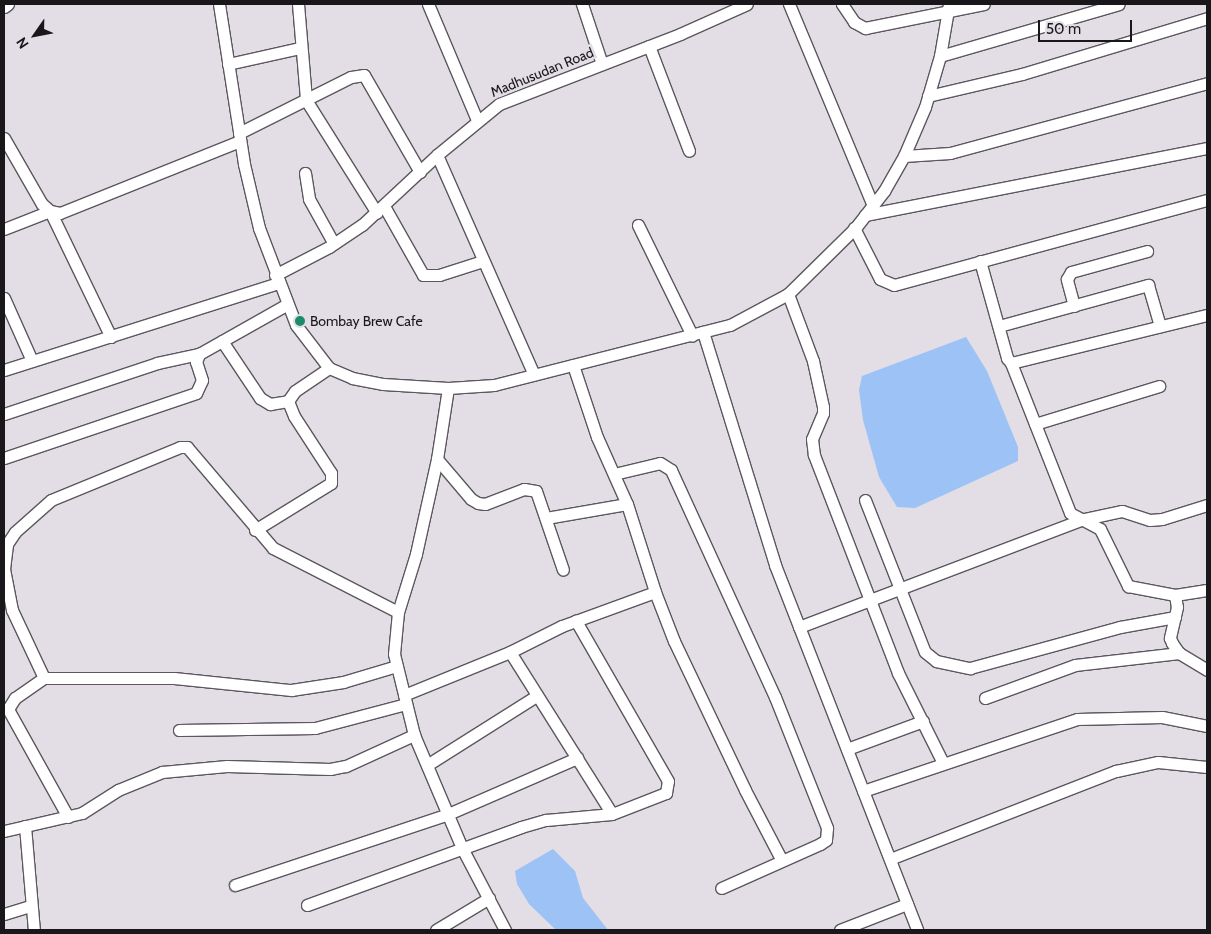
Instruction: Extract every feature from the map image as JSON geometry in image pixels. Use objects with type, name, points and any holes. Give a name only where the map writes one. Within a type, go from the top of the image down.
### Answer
[{"type":"street","points":[[4,7],[8,4]]},
{"type":"street","points":[[218,4],[240,137],[259,228],[286,305],[301,333],[329,368],[352,378],[383,384],[448,388],[494,385],[698,334],[730,325],[788,294],[854,228],[873,206],[904,156],[928,96],[940,56],[948,9]]},
{"type":"street","points":[[298,4],[300,48],[306,100],[381,209],[423,275],[439,275],[483,261]]},
{"type":"street","points":[[428,4],[477,120]]},
{"type":"street","points":[[582,4],[602,64]]},
{"type":"street","name":"Madhusudan Road","points":[[4,370],[111,337],[276,279],[334,244],[381,209],[437,155],[477,120],[517,96],[649,46],[746,4]]},
{"type":"street","points":[[789,4],[873,206]]},
{"type":"street","points":[[842,4],[854,22],[865,28],[948,9],[984,4]]},
{"type":"street","points":[[940,56],[1119,4]]},
{"type":"street","points":[[928,96],[1022,74],[1207,18]]},
{"type":"street","points":[[649,46],[689,152]]},
{"type":"street","points":[[228,64],[300,48]]},
{"type":"street","points":[[4,229],[50,211],[60,213],[240,137],[351,77],[364,75],[420,172]]},
{"type":"street","points":[[904,156],[950,153],[1207,83]]},
{"type":"street","points":[[4,138],[42,204],[50,211],[111,337]]},
{"type":"street","points":[[865,215],[1207,148]]},
{"type":"street","points":[[437,155],[534,375]]},
{"type":"street","points":[[305,174],[309,199],[334,244]]},
{"type":"street","points":[[854,228],[880,279],[886,284],[894,285],[1207,200]]},
{"type":"street","points":[[638,225],[698,334],[775,565],[917,930]]},
{"type":"street","points":[[1074,306],[1067,279],[1071,272],[1147,251]]},
{"type":"street","points":[[980,261],[1011,363],[1070,513],[1080,520],[1096,524],[1100,529],[1128,586],[1175,595],[1207,590]]},
{"type":"street","points":[[999,326],[1148,285],[1160,326]]},
{"type":"street","points":[[788,294],[813,361],[823,406],[824,413],[812,439],[814,455],[898,673],[943,763]]},
{"type":"street","points":[[4,298],[32,362]]},
{"type":"street","points":[[4,414],[157,363],[200,354],[286,305]]},
{"type":"street","points":[[1011,363],[1207,315]]},
{"type":"street","points":[[222,341],[260,398],[270,404],[288,401],[295,391],[329,368]]},
{"type":"street","points":[[4,458],[196,393],[201,387],[196,362],[200,354]]},
{"type":"street","points":[[573,365],[597,437],[627,504],[654,592],[744,790],[782,859]]},
{"type":"street","points":[[1035,424],[1159,386]]},
{"type":"street","points":[[448,388],[437,459],[416,554],[398,612],[394,654],[414,735],[462,848],[506,930]]},
{"type":"street","points":[[255,530],[315,494],[333,478],[294,416],[288,401]]},
{"type":"street","points":[[44,678],[12,610],[4,569],[7,544],[14,532],[39,508],[149,458],[187,447],[255,530],[273,548],[398,612]]},
{"type":"street","points":[[437,459],[478,503],[531,489],[540,496],[563,570]]},
{"type":"street","points":[[614,474],[660,463],[671,470],[775,697],[829,835],[820,844],[782,859],[721,888]]},
{"type":"street","points":[[865,500],[925,652],[936,661],[962,668],[1120,627],[1175,617]]},
{"type":"street","points":[[546,518],[627,504]]},
{"type":"street","points":[[799,628],[1080,520],[1122,511],[1150,520],[1162,519],[1207,505]]},
{"type":"street","points":[[180,730],[315,728],[405,699],[576,621],[654,592]]},
{"type":"street","points":[[1175,595],[1178,601],[1170,638],[1179,654],[1207,670]]},
{"type":"street","points":[[306,906],[462,848],[546,820],[612,814],[666,793],[668,781],[576,621]]},
{"type":"street","points":[[510,652],[612,814]]},
{"type":"street","points":[[986,698],[1075,665],[1179,654]]},
{"type":"street","points":[[68,817],[6,707],[14,698],[44,678],[174,678],[291,690],[343,682],[397,666]]},
{"type":"street","points":[[427,764],[536,696]]},
{"type":"street","points":[[863,791],[1076,719],[1162,717],[1207,726]]},
{"type":"street","points":[[847,749],[923,721]]},
{"type":"street","points":[[4,831],[82,813],[144,777],[162,772],[227,766],[330,769],[346,766],[414,735]]},
{"type":"street","points":[[235,885],[448,814],[577,758]]},
{"type":"street","points":[[890,859],[1116,771],[1158,762],[1207,767]]},
{"type":"street","points":[[25,826],[34,930]]},
{"type":"street","points":[[436,930],[489,898]]},
{"type":"street","points":[[840,930],[907,904]]},
{"type":"street","points":[[4,914],[32,906]]},
{"type":"water","points":[[966,337],[987,371],[1018,447],[1018,461],[915,508],[897,507],[879,477],[863,420],[859,390],[862,376]]},
{"type":"water","points":[[553,849],[575,871],[583,898],[608,930],[556,930],[529,904],[517,884],[515,871]]},
{"type":"place","name":"Bombay Brew Cafe","points":[[300,321]]}]
